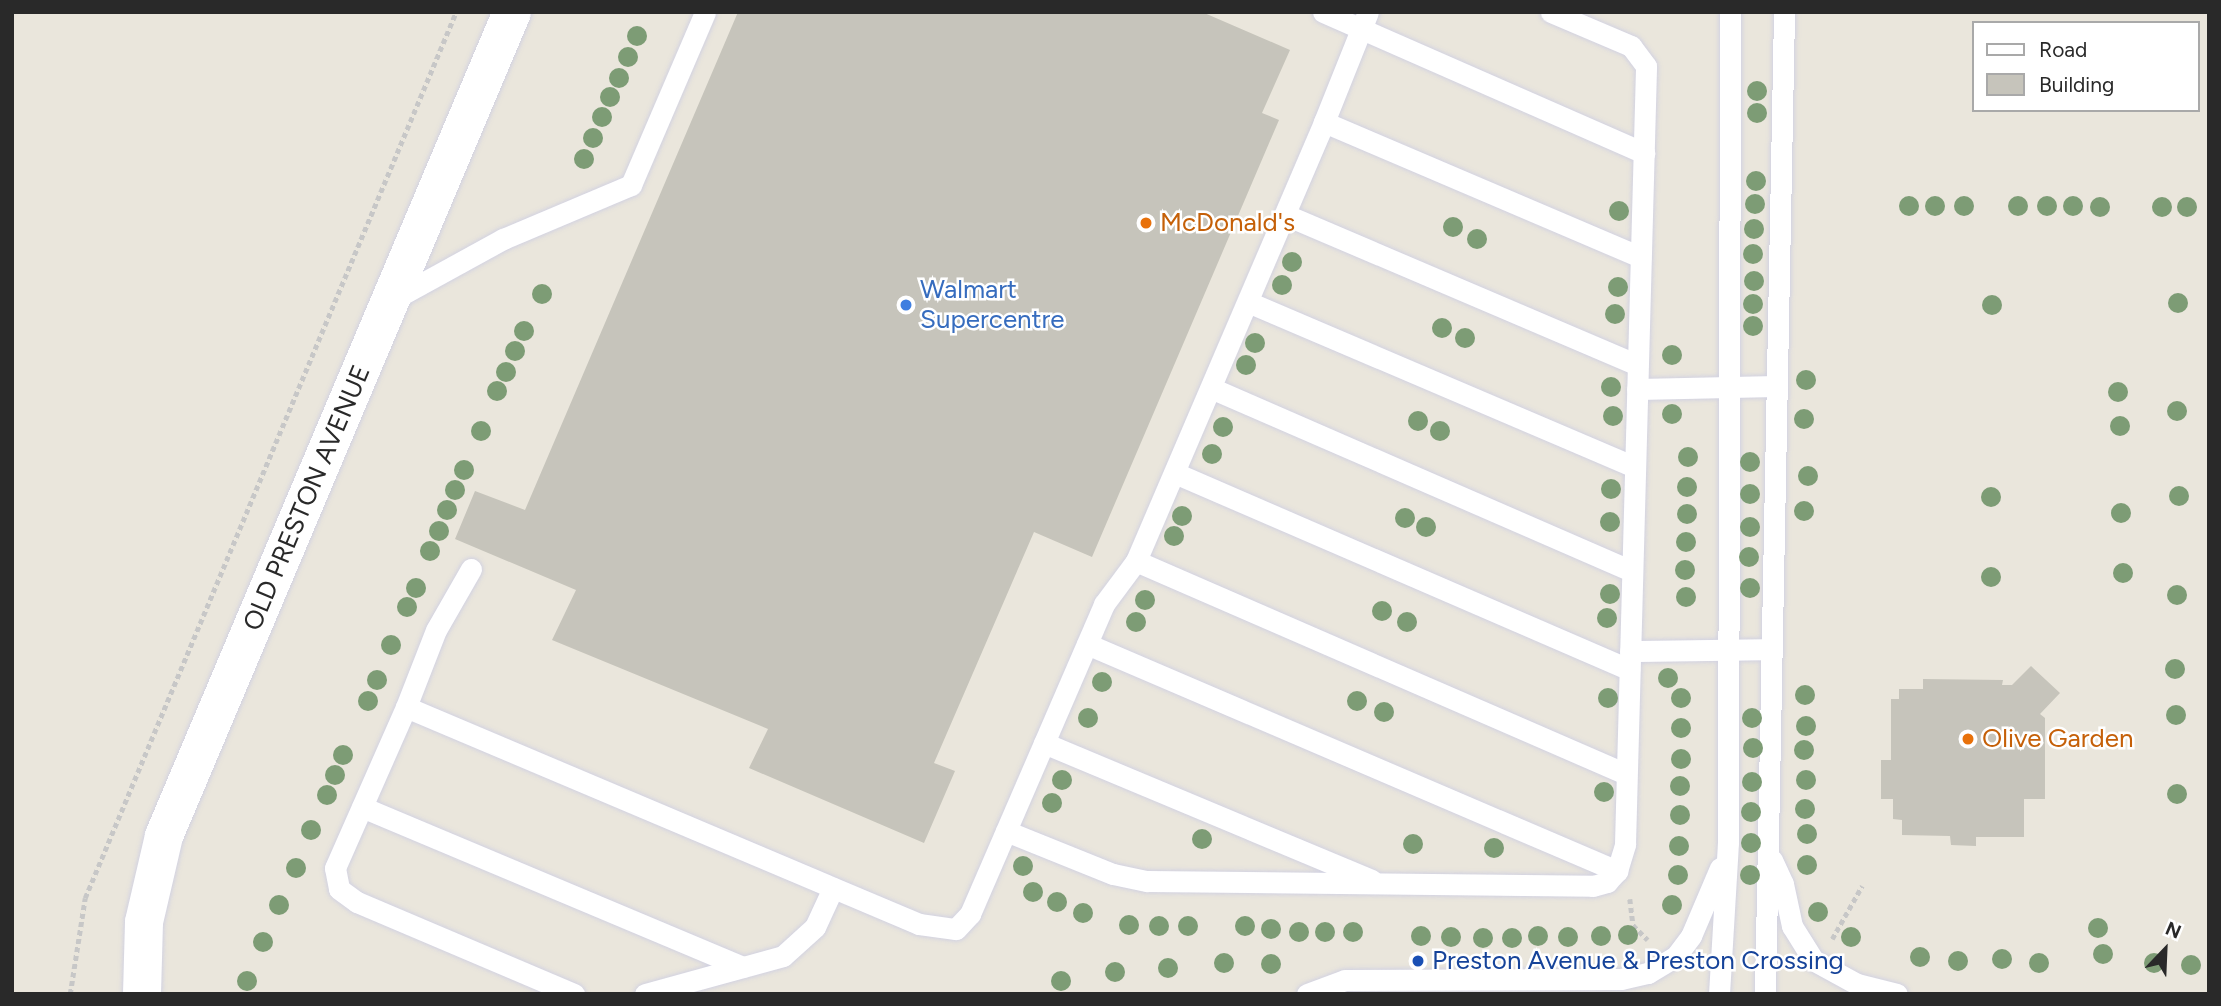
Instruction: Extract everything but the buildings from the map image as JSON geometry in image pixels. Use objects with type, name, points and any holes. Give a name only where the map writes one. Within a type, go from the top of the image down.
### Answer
[{"type":"street","name":"OLD PRESTON AVENUE","points":[[142,994],[144,922],[164,836],[512,12]]},
{"type":"lane","points":[[390,300],[503,239],[631,185],[705,12]]},
{"type":"lane","points":[[1323,12],[1365,20],[1644,153]]},
{"type":"lane","points":[[1006,831],[1130,879],[1593,886],[1607,882],[1617,871],[1625,844],[1646,66],[1640,54],[1551,12]]},
{"type":"lane","points":[[1719,994],[1728,842],[1730,12]]},
{"type":"lane","points":[[1765,994],[1784,12]]},
{"type":"lane","points":[[407,707],[919,924],[956,929],[970,914],[1104,604],[1136,561],[1286,215],[1365,20]]},
{"type":"lane","points":[[1324,122],[1640,257]]},
{"type":"lane","points":[[1286,215],[1637,365]]},
{"type":"lane","points":[[1248,302],[1634,467]]},
{"type":"lane","points":[[1637,389],[1777,386]]},
{"type":"lane","points":[[1211,388],[1632,571]]},
{"type":"lane","points":[[1175,472],[1630,660],[1771,649]]},
{"type":"lane","points":[[1136,561],[1626,774]]},
{"type":"lane","points":[[471,569],[436,631],[407,707],[335,869],[339,889],[346,897],[574,994]]},
{"type":"lane","points":[[1087,644],[1617,871]]},
{"type":"lane","points":[[1044,743],[1381,884]]},
{"type":"lane","points":[[362,807],[743,967]]},
{"type":"lane","points":[[1307,994],[1345,980],[1622,979],[1648,973],[1676,956],[1691,936],[1728,842]]},
{"type":"lane","points":[[1769,855],[1783,884],[1791,926],[1813,960],[1857,984],[1897,994]]},
{"type":"lane","points":[[645,994],[743,967],[795,949],[815,927],[833,888]]},
{"type":"path","points":[[70,994],[85,898],[456,12]]},
{"type":"path","points":[[1617,871],[1631,901],[1633,925],[1659,950]]},
{"type":"path","points":[[1831,940],[1862,886]]},
{"type":"place","name":"McDonald's","points":[[1146,223]]},
{"type":"place","name":"Walmart Supercentre","points":[[906,305]]},
{"type":"place","name":"Olive Garden","points":[[1968,739]]},
{"type":"place","name":"Preston Avenue & Preston Crossing","points":[[1418,961]]}]
